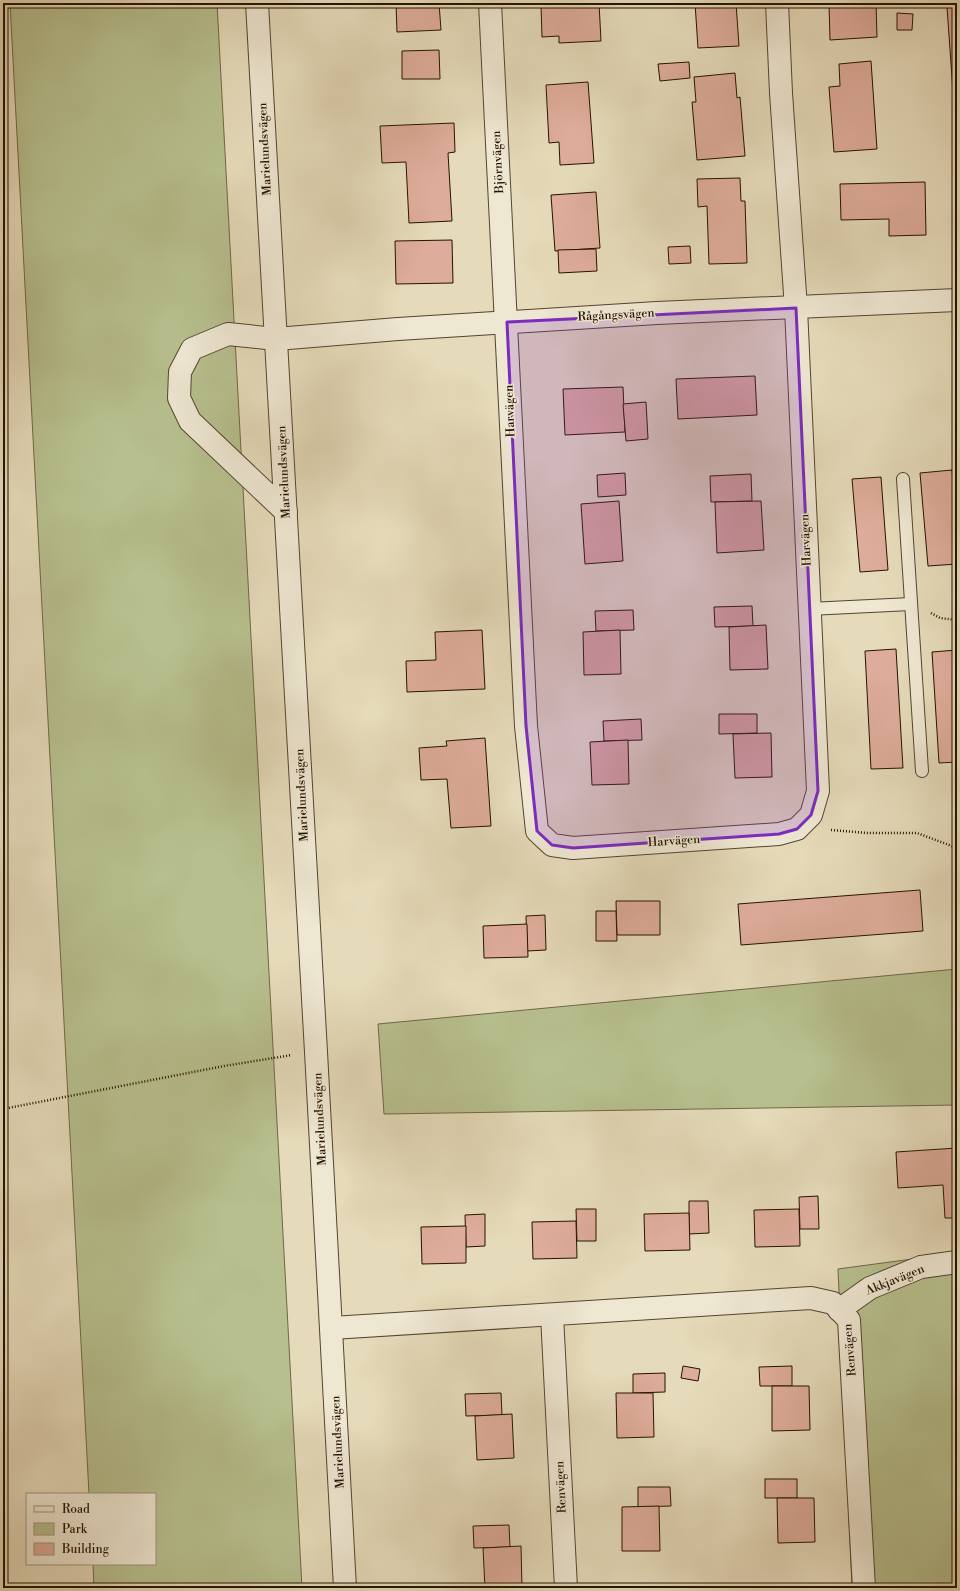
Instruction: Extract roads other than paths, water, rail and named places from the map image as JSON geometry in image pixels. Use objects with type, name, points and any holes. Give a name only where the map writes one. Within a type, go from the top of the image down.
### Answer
[{"type":"street","name":"Marielundsvägen","points":[[257,3],[332,1328],[345,1588]]},
{"type":"street","name":"Björnvägen","points":[[490,3],[506,322]]},
{"type":"street","points":[[777,3],[781,93],[796,308]]},
{"type":"street","name":"Rågångsvägen","points":[[286,512],[190,422],[179,398],[180,372],[192,349],[228,334],[276,339],[398,328],[657,313],[957,300]]},
{"type":"street","name":"Harvägen","points":[[506,322],[526,726],[537,831],[552,845],[573,848],[779,834],[798,829],[811,816],[818,791],[796,308]]},
{"type":"street","name":"Akkjavägen","points":[[839,1310],[870,1288],[921,1267],[957,1262]]},
{"type":"street","name":"Renvägen","points":[[332,1328],[811,1298],[833,1303],[849,1320],[864,1588]]},
{"type":"street","name":"Renvägen","points":[[552,1315],[566,1588]]},
{"type":"lane","points":[[903,479],[922,771]]},
{"type":"lane","points":[[809,609],[911,604]]}]
